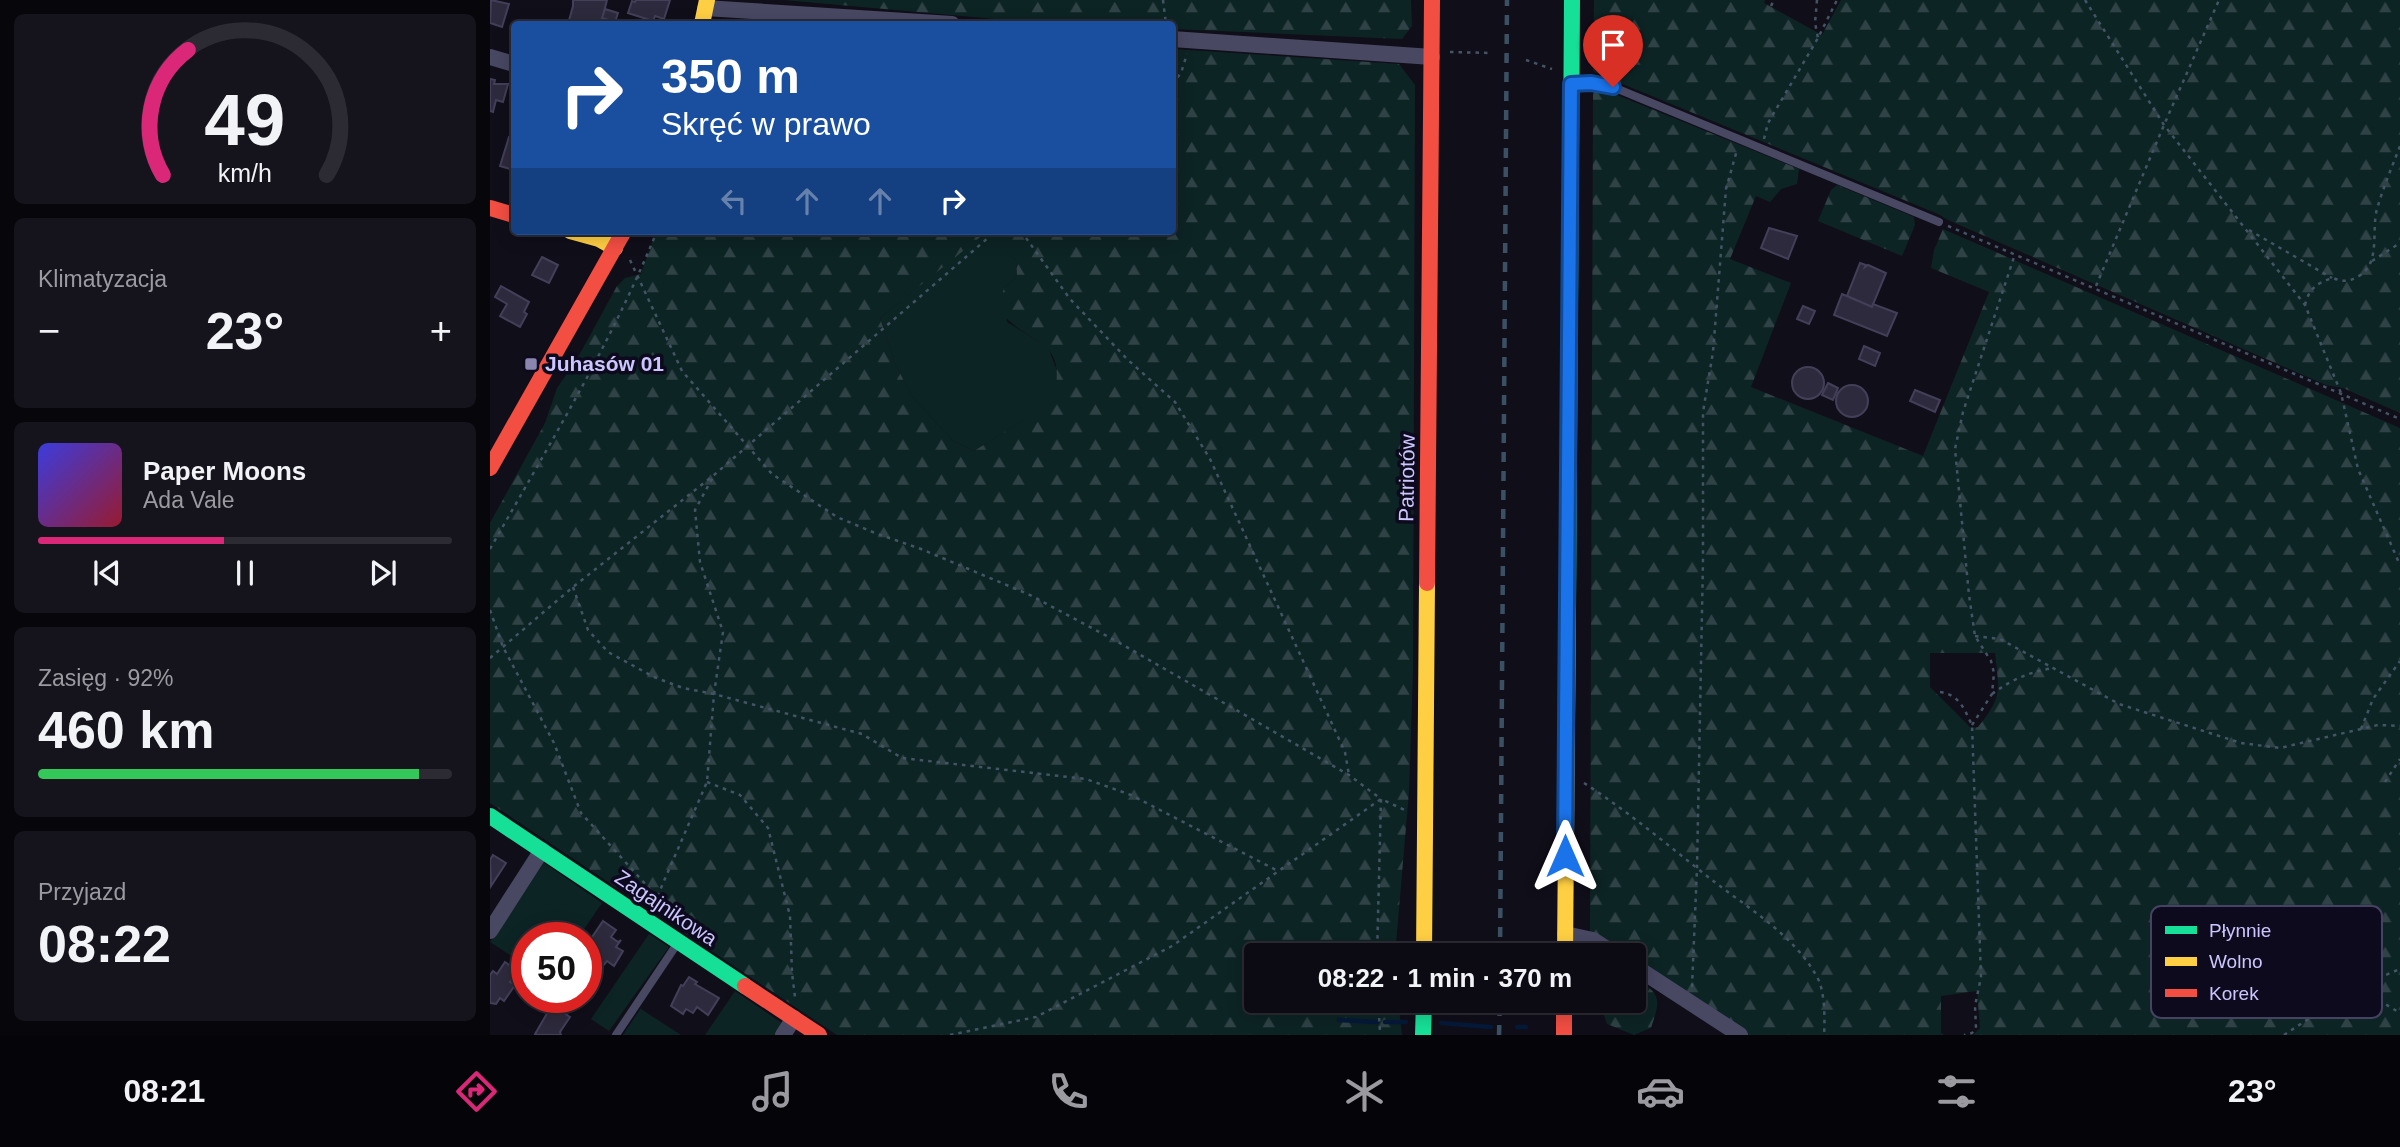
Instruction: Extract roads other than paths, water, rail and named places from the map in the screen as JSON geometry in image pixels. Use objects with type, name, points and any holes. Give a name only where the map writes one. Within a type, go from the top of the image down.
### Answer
[{"type":"main road","name":"Patriotów","points":[[1424,943],[1432,0]]},
{"type":"main road","points":[[1565,943],[1572,0]]},
{"type":"main road","points":[[490,208],[511,214]]},
{"type":"main road","points":[[584,235],[621,250]]},
{"type":"main road","points":[[490,468],[621,250],[623,235]]},
{"type":"main road","name":"Zagajnikowa","points":[[490,816],[819,1035]]},
{"type":"main road","points":[[1423,1035],[1424,1013]]},
{"type":"main road","points":[[1564,1013],[1564,1035]]},
{"type":"street","points":[[706,4],[915,21]]},
{"type":"street","points":[[1176,39],[1432,57]]},
{"type":"street","points":[[490,57],[511,63]]},
{"type":"street","points":[[490,931],[542,850]]},
{"type":"street","points":[[1565,934],[1598,943]]},
{"type":"street","points":[[1646,973],[1740,1035]]},
{"type":"street","points":[[783,1035],[793,1018]]},
{"type":"lane","points":[[1571,84],[1591,83],[1613,87],[1939,222]]},
{"type":"lane","points":[[616,1035],[679,941]]},
{"type":"waterway","points":[[1339,1020],[1377,1022]]},
{"type":"waterway","points":[[1385,1022],[1406,1022]]},
{"type":"waterway","points":[[1441,1023],[1491,1027]]},
{"type":"waterway","points":[[1517,1027],[1526,1027]]},
{"type":"railway","points":[[1500,943],[1507,0]]},
{"type":"railway","points":[[1499,1035],[1500,1013]]},
{"type":"place","name":"Juhasów 01","points":[[531,364]]}]
